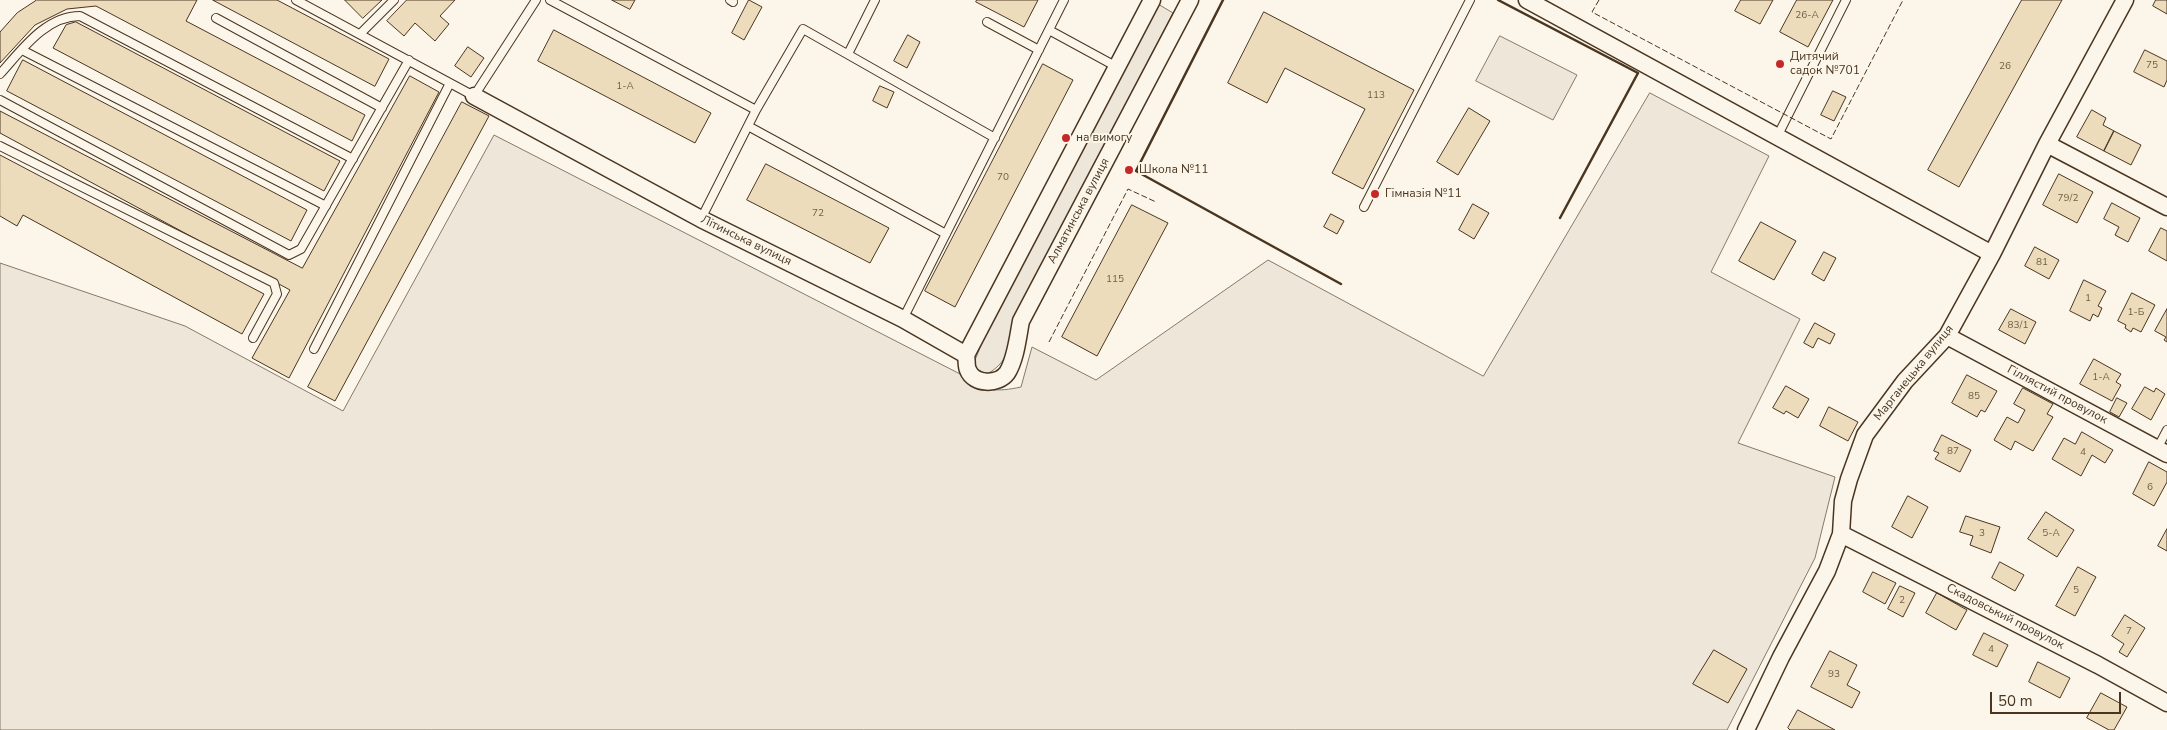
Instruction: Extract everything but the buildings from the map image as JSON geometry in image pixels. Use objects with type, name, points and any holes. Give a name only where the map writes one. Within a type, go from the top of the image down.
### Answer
[{"type":"street","points":[[966,355],[1152,0]]},
{"type":"street","name":"Алматинська вулиця","points":[[966,355],[968,370],[974,378],[987,382],[998,381],[1007,373],[1012,360],[1021,320],[1190,0]]},
{"type":"street","points":[[1528,0],[1992,254]]},
{"type":"street","name":"Марганецька вулиця","points":[[1746,730],[1826,572],[1841,534],[1843,501],[1865,435],[1905,380],[1947,336],[1992,254],[2047,144],[2125,0]]},
{"type":"street","name":"Літинська вулиця","points":[[474,96],[701,219],[903,319],[966,355]]},
{"type":"street","points":[[2047,144],[2167,207]]},
{"type":"street","name":"Гіллястий провулок","points":[[1947,336],[2162,451]]},
{"type":"street","name":"Скадовський провулок","points":[[1841,534],[2098,665],[2167,703]]},
{"type":"lane","points":[[296,0],[474,96],[536,0]]},
{"type":"lane","points":[[311,7],[318,0]]},
{"type":"lane","points":[[360,34],[394,0]]},
{"type":"lane","points":[[550,0],[756,110]]},
{"type":"lane","points":[[848,54],[875,0]]},
{"type":"lane","points":[[903,319],[1064,0]]},
{"type":"lane","points":[[1364,207],[1470,0]]},
{"type":"lane","points":[[1777,137],[1846,0]]},
{"type":"lane","points":[[0,74],[40,31],[64,18],[80,16],[353,158]]},
{"type":"lane","points":[[216,18],[382,108]]},
{"type":"lane","points":[[987,22],[1039,50]]},
{"type":"lane","points":[[701,219],[756,110],[803,29],[995,138]]},
{"type":"lane","points":[[1049,30],[1117,67]]},
{"type":"lane","points":[[22,50],[326,206]]},
{"type":"lane","points":[[0,100],[290,255],[301,249],[409,60]]},
{"type":"lane","points":[[314,349],[450,83]]},
{"type":"lane","points":[[748,126],[946,234]]},
{"type":"lane","points":[[0,146],[274,283],[278,294],[252,338]]},
{"type":"lane","points":[[2162,451],[2167,430]]},
{"type":"shaded area","points":[[1158,4],[1173,13],[1014,317],[1010,343],[1005,357],[995,369],[987,374],[976,369],[975,360],[997,305]]},
{"type":"shaded area","points":[[1500,36],[1577,75],[1553,120],[1476,81]]},
{"type":"shaded area","points":[[1650,93],[1769,156],[1711,272],[1800,319],[1738,443],[1835,477],[1815,558],[1727,730],[0,730],[0,263],[185,326],[343,411],[494,135],[984,388],[1005,390],[1021,387],[1032,347],[1096,380],[1268,260],[1483,376]]},
{"type":"fence","points":[[1599,0],[1592,12],[1831,139],[1903,0]]},
{"type":"fence","points":[[1049,342],[1128,189],[1156,202]]},
{"type":"wall","points":[[1223,0],[1136,171],[1341,284]]},
{"type":"wall","points":[[1498,0],[1638,73],[1560,218]]},
{"type":"place","name":"Дитячий садок №701","points":[[1780,64]]},
{"type":"place","name":"на вимогу","points":[[1066,138]]},
{"type":"place","name":"Школа №11","points":[[1129,170]]},
{"type":"place","name":"Гімназія №11","points":[[1375,194]]}]
